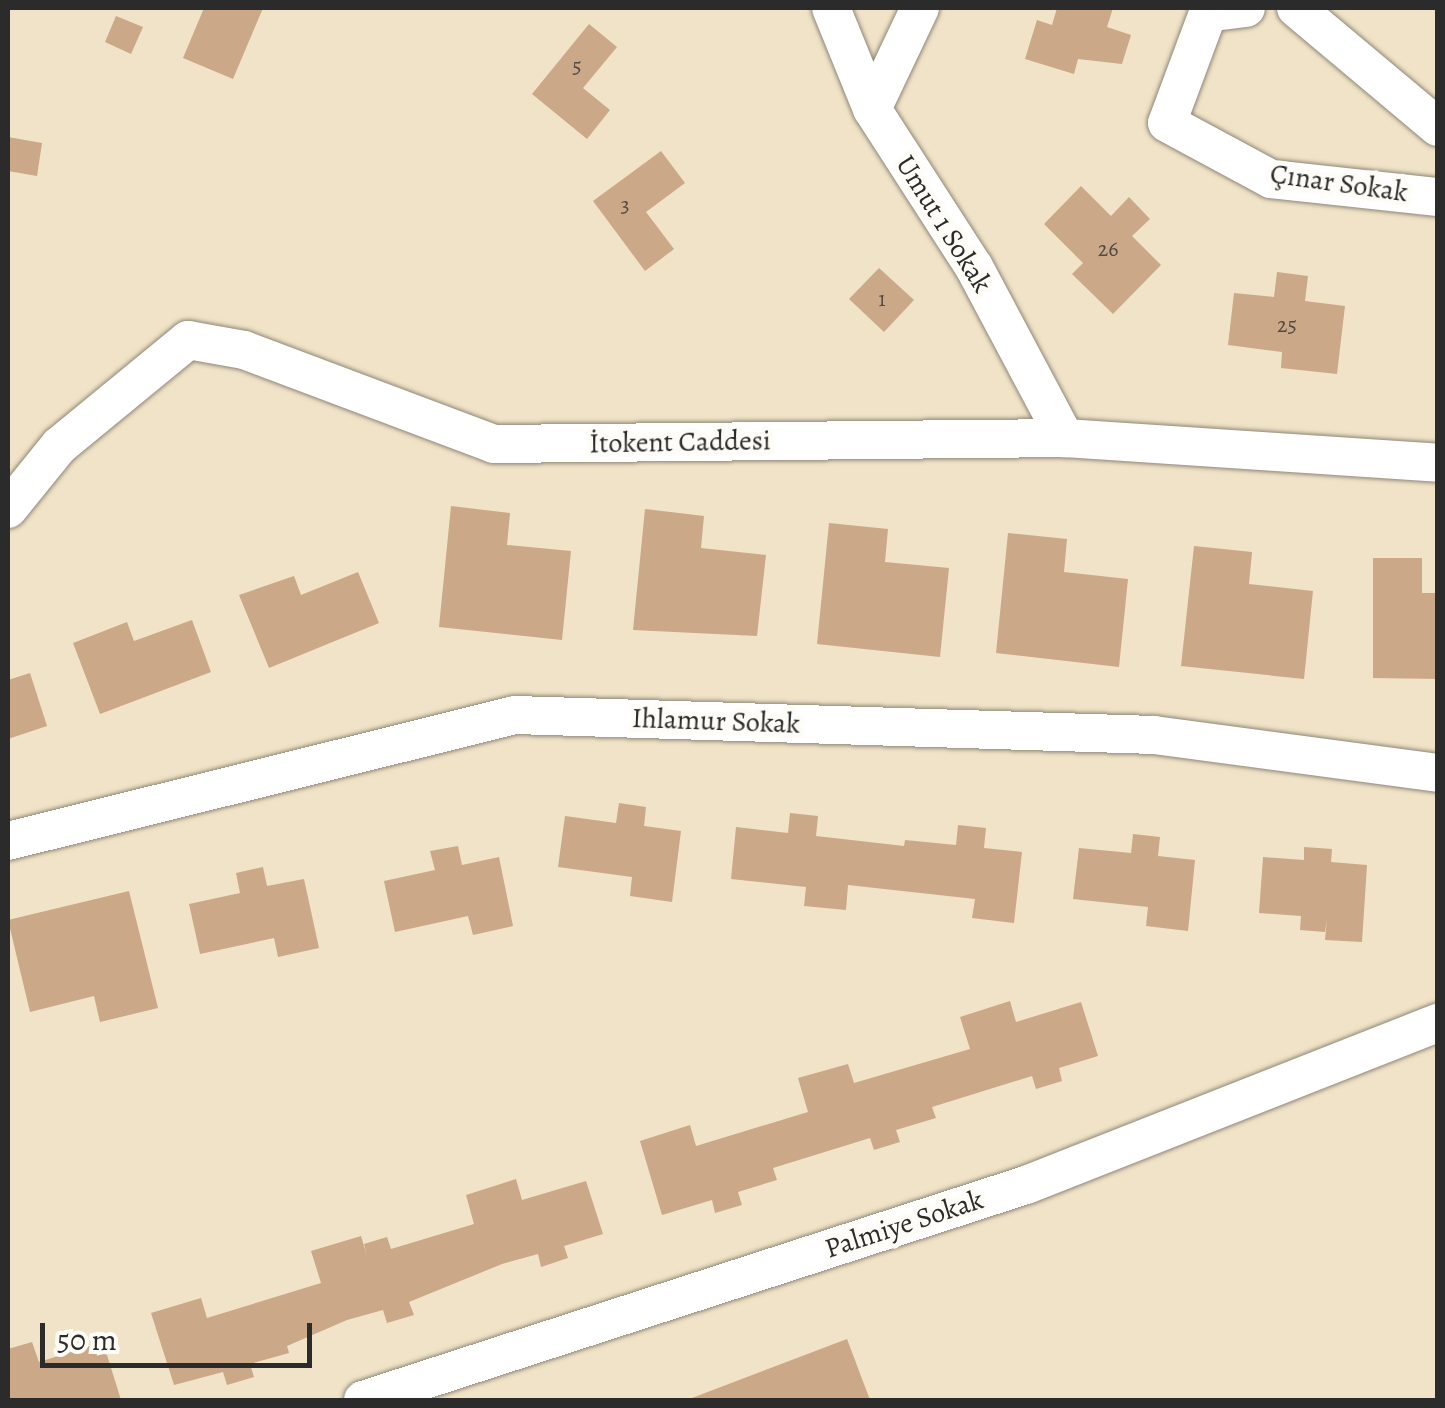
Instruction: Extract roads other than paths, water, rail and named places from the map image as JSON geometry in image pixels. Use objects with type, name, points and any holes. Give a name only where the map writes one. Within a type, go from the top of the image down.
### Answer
[{"type":"street","name":"Umut 1 Sokak","points":[[831,8],[872,110],[974,267],[1065,438]]},
{"type":"street","points":[[872,110],[920,8]]},
{"type":"street","name":"Çınar Sokak","points":[[1246,8],[1208,13],[1168,123],[1271,179],[1438,197]]},
{"type":"street","points":[[1296,8],[1438,128]]},
{"type":"street","name":"İtokent Caddesi","points":[[8,509],[60,446],[188,340],[244,350],[494,444],[1065,438],[1438,463]]},
{"type":"street","name":"Ihlamur Sokak","points":[[8,841],[515,715],[1154,735],[1438,773]]},
{"type":"street","name":"Palmiye Sokak","points":[[362,1400],[1026,1185],[1438,1023]]}]
